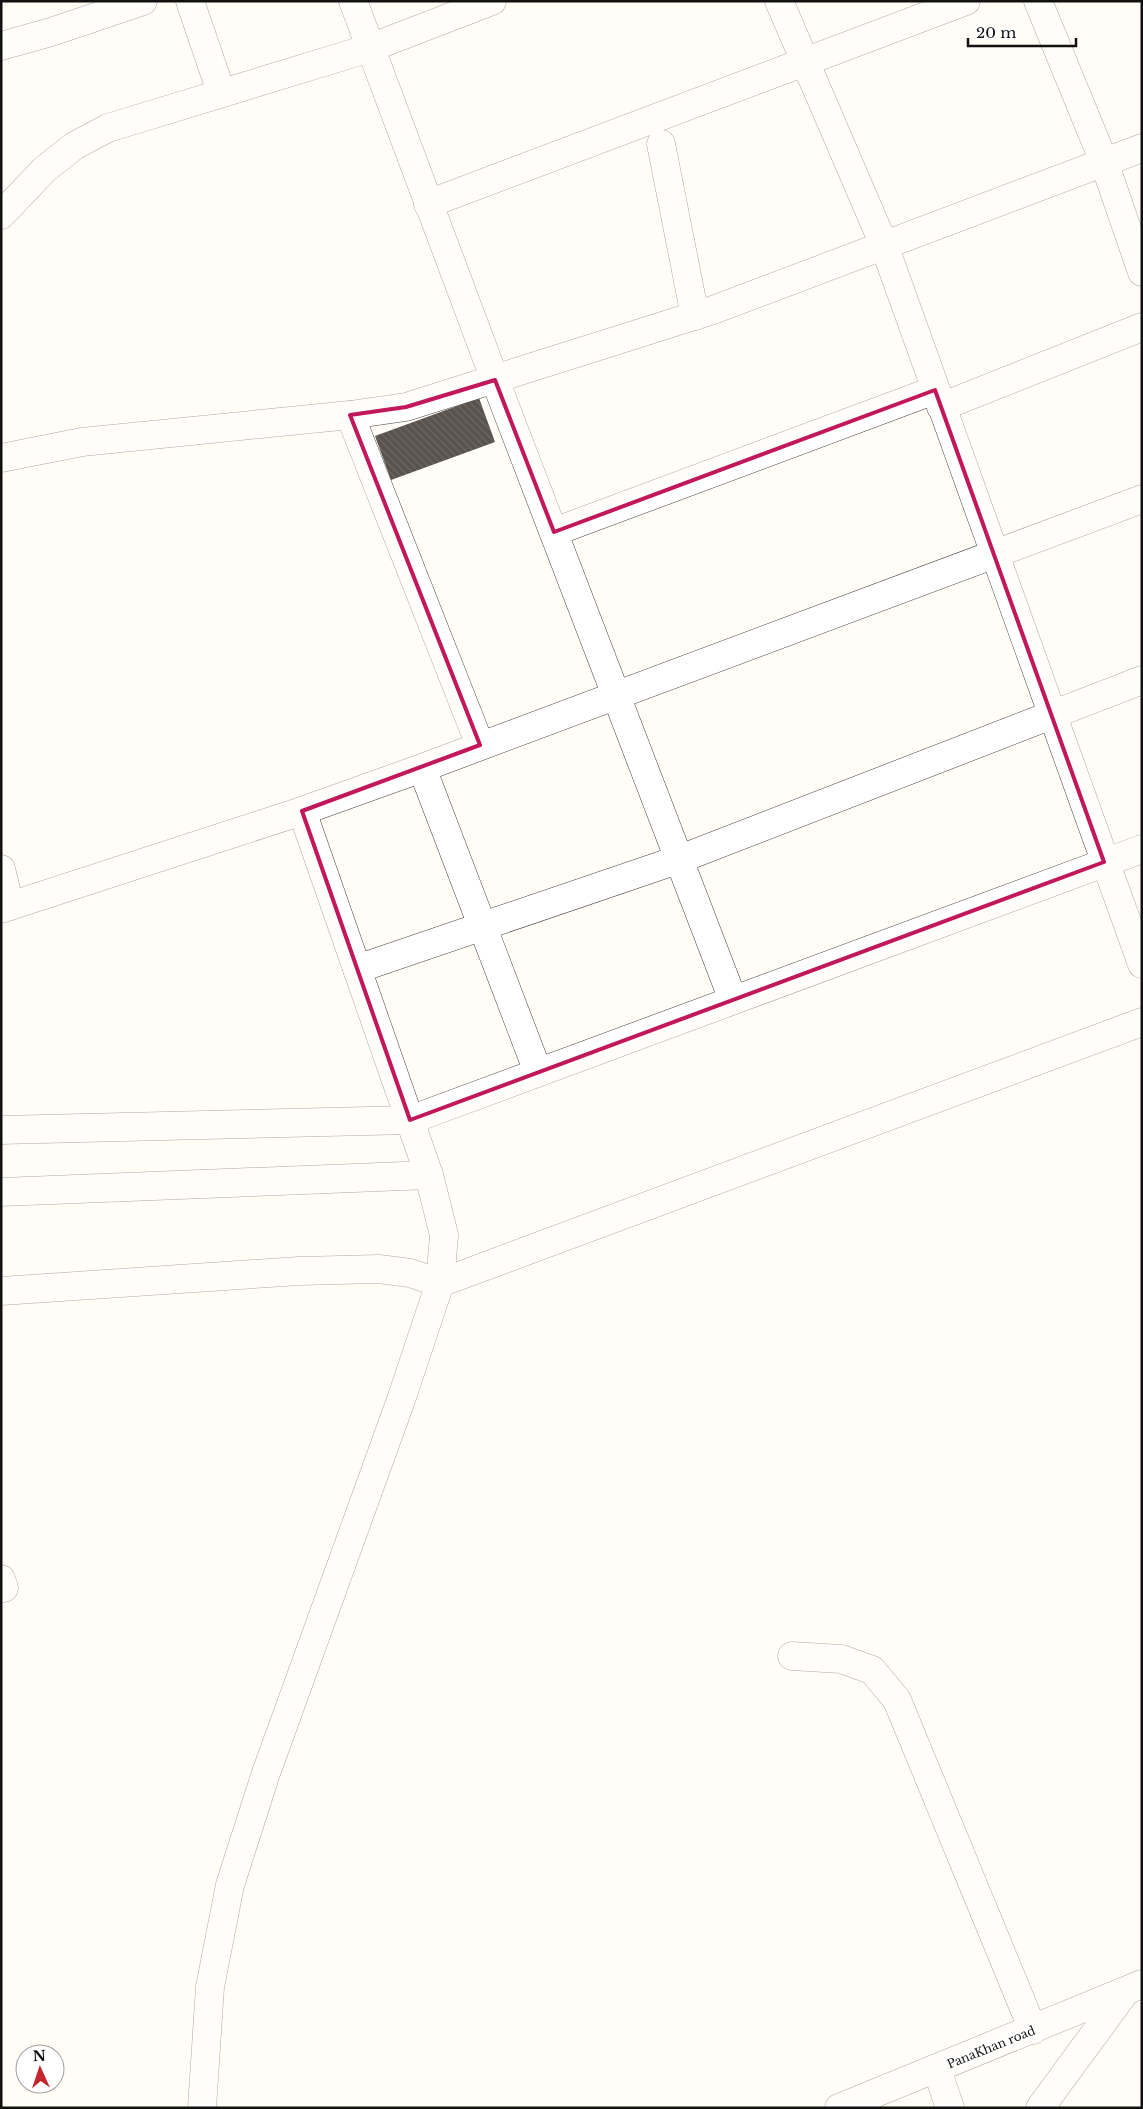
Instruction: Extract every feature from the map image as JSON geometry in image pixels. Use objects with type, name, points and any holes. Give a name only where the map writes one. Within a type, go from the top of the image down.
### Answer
[{"type":"street","points":[[1,46],[51,32],[143,1]]},
{"type":"street","points":[[190,1],[221,92]]},
{"type":"street","points":[[353,1],[495,380],[734,1000]]},
{"type":"street","points":[[1,214],[45,169],[74,146],[108,128],[370,48],[492,1]]},
{"type":"street","points":[[779,1],[884,245],[1142,964]]},
{"type":"street","points":[[428,204],[966,1]]},
{"type":"street","points":[[1038,1],[1104,162],[1142,272]]},
{"type":"street","points":[[661,144],[695,316]]},
{"type":"street","points":[[1,458],[82,442],[350,416],[406,406],[495,380],[695,316],[1142,148]]},
{"type":"street","points":[[554,532],[1142,327]]},
{"type":"street","points":[[350,416],[480,745]]},
{"type":"street","points":[[1,869],[6,908],[302,811],[422,768],[1142,499]]},
{"type":"street","points":[[357,969],[680,859],[1054,716],[1142,680]]},
{"type":"street","points":[[422,768],[538,1072]]},
{"type":"street","points":[[202,2108],[210,1988],[230,1885],[266,1773],[401,1400],[440,1284],[444,1235],[429,1176],[302,811]]},
{"type":"street","points":[[1,1130],[410,1120],[1142,849]]},
{"type":"street","points":[[1,1291],[299,1271],[379,1269],[410,1272],[440,1284],[1142,1022]]},
{"type":"street","points":[[1,1192],[429,1176]]},
{"type":"street","points":[[792,1656],[841,1659],[872,1670],[897,1700],[1033,2030]]},
{"type":"street","points":[[1040,2108],[1134,1987]]},
{"type":"street","name":"PanaKhan road","points":[[839,2108],[867,2103],[936,2069],[1134,1987]]},
{"type":"street","points":[[936,2069],[950,2108]]},
{"type":"highlighted area","points":[[495,380],[554,532],[935,390],[1104,862],[410,1120],[302,811],[480,745],[350,415],[406,407]]},
{"type":"building","points":[[479,398],[495,442],[391,480],[375,436]]}]
